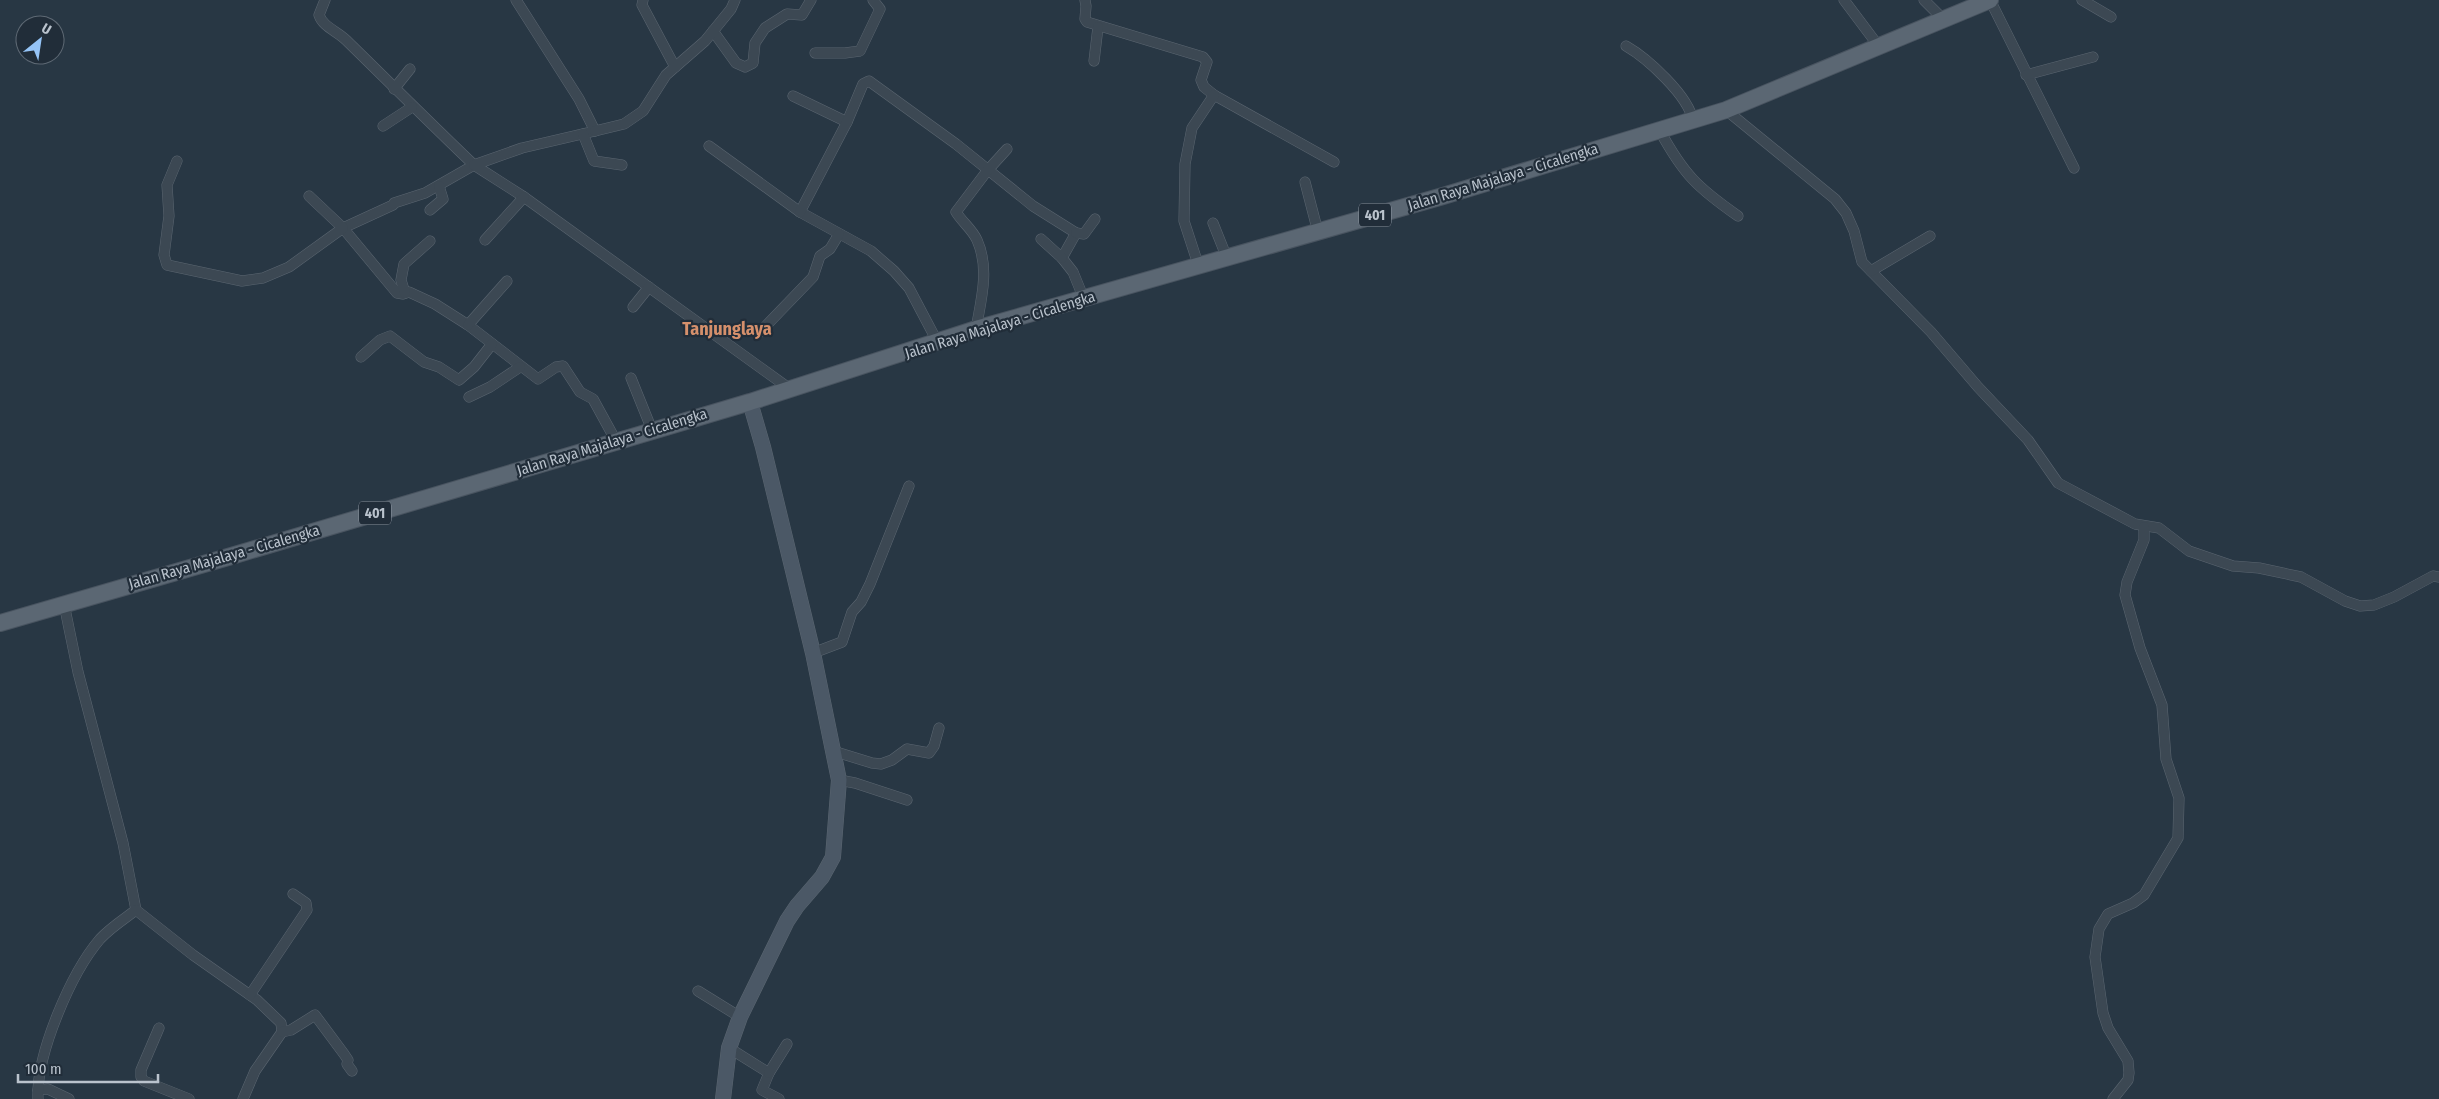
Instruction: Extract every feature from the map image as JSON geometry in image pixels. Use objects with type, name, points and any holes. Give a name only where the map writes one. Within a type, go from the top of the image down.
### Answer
[{"type":"main road","name":"Jalan Raya Majalaya - Cicalengka","points":[[0,623],[228,558],[750,402],[938,343],[976,329],[1318,232],[1660,131],[1726,110],[1880,48],[1990,0]]},
{"type":"street","points":[[325,0],[318,14],[323,22],[345,39],[412,107],[474,165],[524,197],[790,389]]},
{"type":"street","points":[[516,0],[579,99],[595,131]]},
{"type":"street","points":[[643,0],[642,5],[675,67]]},
{"type":"street","points":[[177,161],[167,185],[169,216],[164,255],[168,265],[242,281],[262,278],[288,267],[343,228],[392,206],[394,202],[420,196],[474,165],[499,154],[624,124],[643,111],[666,75],[705,42],[731,9],[735,0]]},
{"type":"street","points":[[713,31],[736,63],[745,67],[753,63],[755,42],[765,28],[787,14],[802,15],[811,0]]},
{"type":"street","points":[[815,53],[845,54],[860,51],[880,10],[872,0]]},
{"type":"street","points":[[1084,0],[1086,6],[1085,19],[1098,26],[1205,59],[1207,65],[1200,80],[1214,95],[1334,162]]},
{"type":"street","points":[[1844,0],[1880,48]]},
{"type":"street","points":[[1924,0],[1944,20]]},
{"type":"street","points":[[1990,0],[2074,168]]},
{"type":"street","points":[[2082,0],[2111,17]]},
{"type":"street","points":[[1094,61],[1098,26]]},
{"type":"street","points":[[1626,46],[1641,55],[1688,104],[1693,120]]},
{"type":"street","points":[[2026,75],[2093,57]]},
{"type":"street","points":[[394,89],[410,69]]},
{"type":"street","points":[[800,212],[847,122],[863,84],[869,81],[956,144],[987,171],[1033,206],[1076,233],[1084,234],[1095,219]]},
{"type":"street","points":[[1199,266],[1184,221],[1185,164],[1192,128],[1214,95]]},
{"type":"street","points":[[793,96],[847,122]]},
{"type":"street","points":[[383,126],[412,107]]},
{"type":"street","points":[[1726,110],[1835,199],[1846,213],[1854,231],[1862,262],[1931,332],[1978,387],[2028,440],[2058,483],[2114,514],[2144,527],[2160,528],[2189,552],[2233,566],[2301,577],[2345,601],[2360,606],[2374,605],[2394,597],[2433,576],[2439,577]]},
{"type":"street","points":[[1660,131],[1684,172],[1704,192],[1738,216]]},
{"type":"street","points":[[583,134],[594,161],[622,165]]},
{"type":"street","points":[[709,146],[800,212],[871,251],[894,271],[909,288],[938,343]]},
{"type":"street","points":[[976,329],[984,279],[981,254],[972,230],[956,212],[987,171],[1007,149]]},
{"type":"street","points":[[1305,182],[1318,232]]},
{"type":"street","points":[[430,210],[443,199],[439,186]]},
{"type":"street","points":[[309,196],[343,228],[397,293],[414,294],[435,304],[468,325],[538,379],[556,367],[563,366],[580,392],[593,399],[616,441]]},
{"type":"street","points":[[485,240],[524,197]]},
{"type":"street","points":[[1213,223],[1227,258]]},
{"type":"street","points":[[1062,258],[1076,233]]},
{"type":"street","points":[[759,333],[814,276],[820,256],[830,249],[839,234]]},
{"type":"street","points":[[1871,271],[1930,236]]},
{"type":"street","points":[[1041,239],[1074,272],[1084,299]]},
{"type":"street","points":[[405,293],[401,280],[404,264],[430,241]]},
{"type":"street","points":[[468,325],[507,281]]},
{"type":"street","points":[[633,307],[649,287]]},
{"type":"street","points":[[361,357],[380,340],[390,336],[424,362],[438,367],[460,380],[474,367],[492,344]]},
{"type":"street","points":[[470,397],[490,387],[520,366]]},
{"type":"street","points":[[631,378],[652,430]]},
{"type":"street","points":[[724,1099],[729,1048],[740,1017],[787,921],[830,865],[833,857],[839,780],[813,653],[763,447],[750,402]]},
{"type":"street","points":[[813,653],[842,642],[852,612],[861,602],[870,584],[909,486]]},
{"type":"street","points":[[2113,1099],[2128,1080],[2128,1061],[2108,1028],[2104,1013],[2096,956],[2099,929],[2108,914],[2133,903],[2144,894],[2178,838],[2180,828],[2179,798],[2166,759],[2162,705],[2140,648],[2125,595],[2127,582],[2144,540],[2144,527]]},
{"type":"street","points":[[64,604],[78,672],[122,843],[136,910],[193,955],[250,995],[282,1023],[282,1032],[255,1070],[242,1099]]},
{"type":"street","points":[[833,751],[872,763],[887,763],[907,749],[929,753],[934,746],[939,728]]},
{"type":"street","points":[[839,780],[855,782],[907,800]]},
{"type":"street","points":[[250,995],[307,910],[306,903],[293,894]]},
{"type":"street","points":[[38,1094],[44,1054],[76,973],[101,938],[136,910]]},
{"type":"street","points":[[698,991],[740,1017]]},
{"type":"street","points":[[282,1032],[291,1030],[310,1017],[317,1016],[346,1057],[346,1064],[352,1070]]},
{"type":"street","points":[[159,1028],[140,1076],[144,1080],[190,1099]]},
{"type":"street","points":[[779,1099],[762,1090],[769,1073],[787,1044]]},
{"type":"street","points":[[729,1048],[769,1073]]},
{"type":"street","points":[[38,1094],[48,1089],[69,1099]]},
{"type":"district","name":"Tanjunglaya","points":[[727,329]]}]
